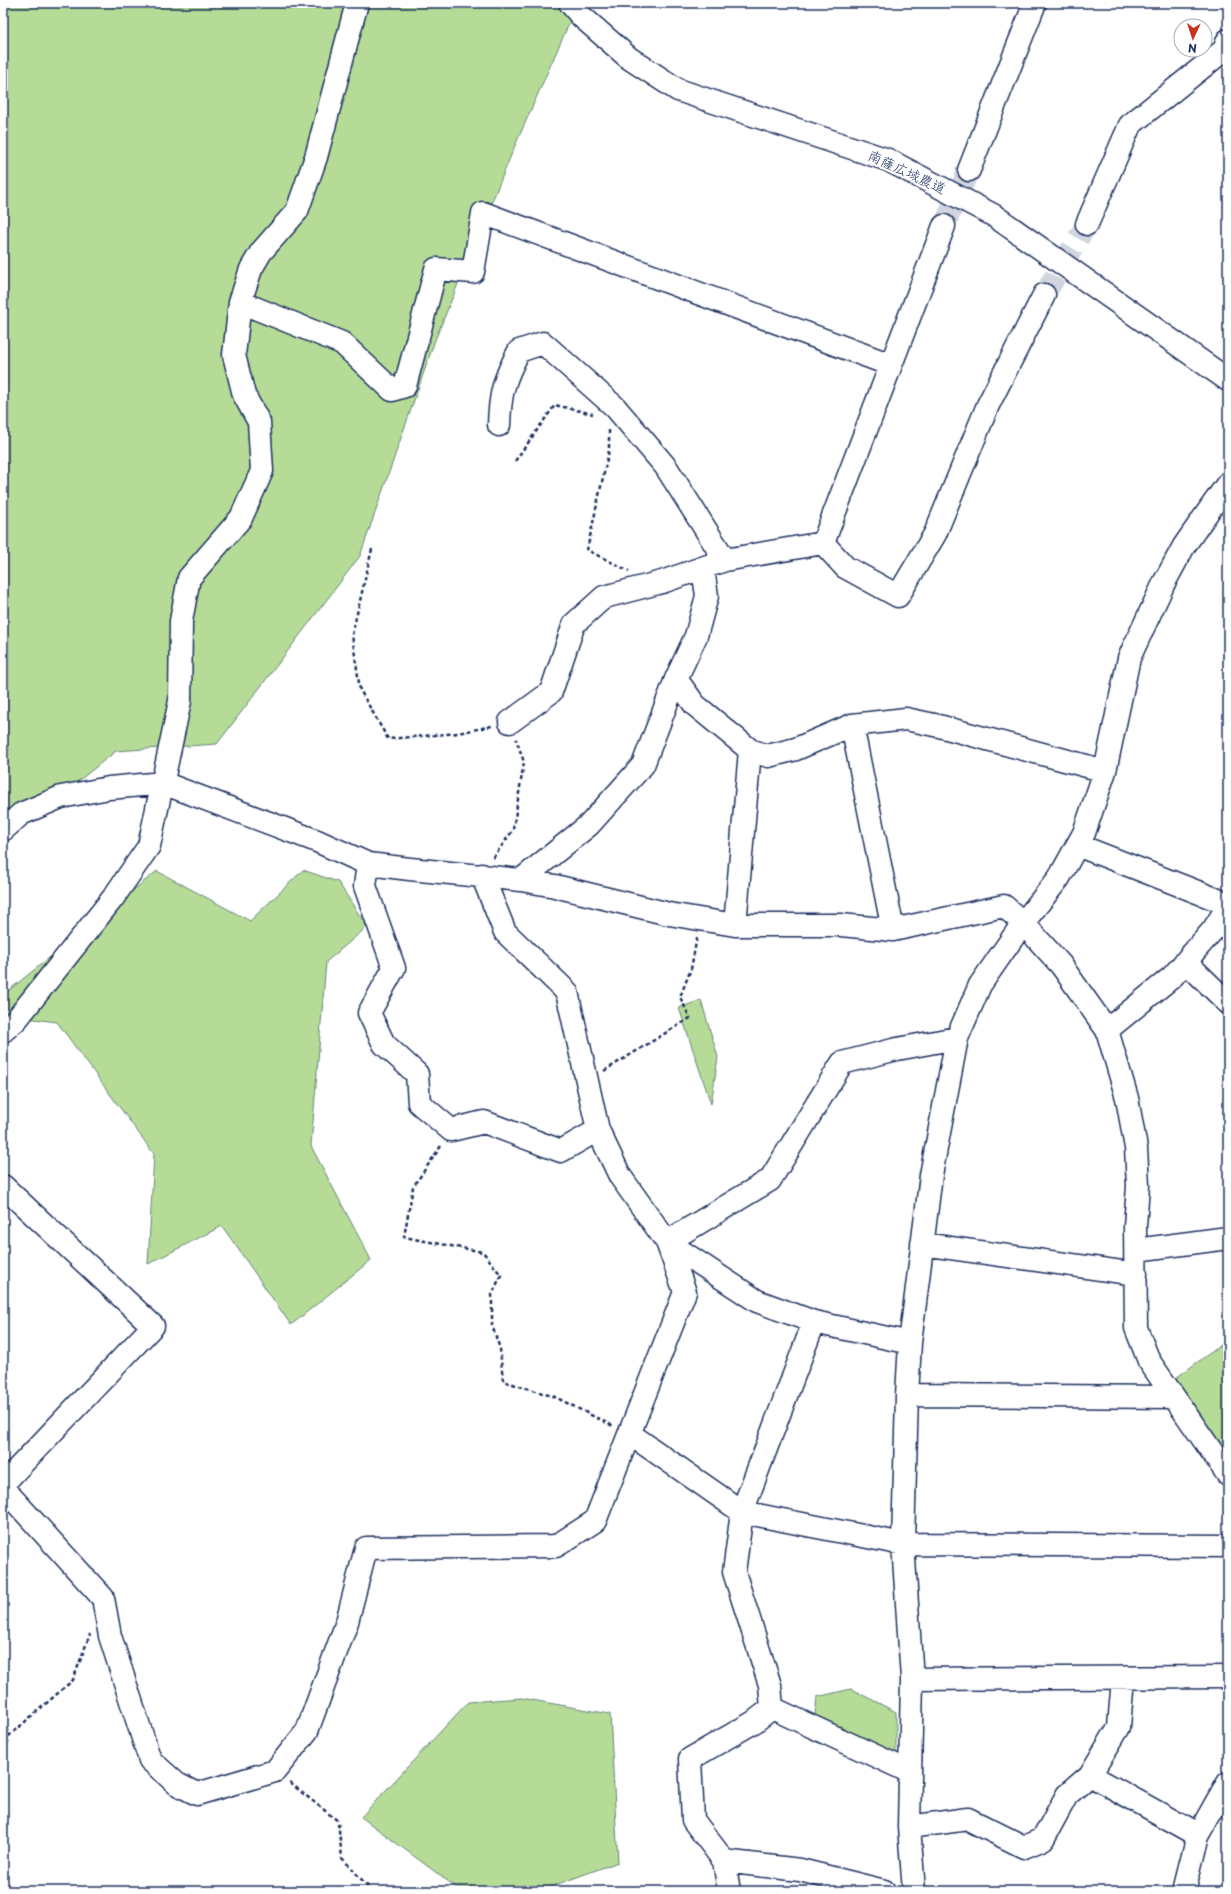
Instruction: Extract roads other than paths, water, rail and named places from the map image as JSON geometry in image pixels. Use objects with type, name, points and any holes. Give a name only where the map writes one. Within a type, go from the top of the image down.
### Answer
[{"type":"street","points":[[3,1031],[16,1020],[113,898],[150,846],[180,701],[181,621],[190,578],[241,518],[262,471],[259,422],[244,395],[234,356],[240,302],[251,268],[297,211],[316,157],[357,3]]},
{"type":"street","name":"南薩広域農道","points":[[570,3],[581,16],[629,58],[678,90],[888,160],[993,216],[1228,380]]},
{"type":"street","points":[[969,170],[1036,3]]},
{"type":"street","points":[[1087,224],[1130,126],[1224,50],[1228,40]]},
{"type":"street","points":[[240,302],[342,343],[392,390],[405,386],[436,269],[473,272],[483,213],[891,365]]},
{"type":"street","points":[[823,543],[944,226]]},
{"type":"street","points":[[823,543],[845,567],[898,596],[935,534],[988,405],[1044,295]]},
{"type":"street","points":[[499,425],[500,400],[506,376],[519,351],[542,343],[615,407],[666,467],[725,560]]},
{"type":"street","points":[[914,1891],[908,1827],[912,1679],[903,1544],[907,1395],[910,1343],[931,1175],[957,1038],[980,984],[1023,923],[1059,878],[1084,833],[1105,771],[1129,658],[1164,583],[1184,546],[1228,484]]},
{"type":"street","points":[[510,722],[551,692],[574,624],[604,597],[654,584],[703,569],[725,560],[823,543]]},
{"type":"street","points":[[522,880],[589,825],[643,765],[676,679],[696,636],[707,596],[703,569]]},
{"type":"street","points":[[676,679],[695,705],[750,750],[768,756],[796,750],[852,725],[906,719],[939,726],[1105,771]]},
{"type":"street","points":[[852,725],[893,930]]},
{"type":"street","points":[[736,925],[750,750]]},
{"type":"street","points":[[3,830],[21,814],[61,797],[109,788],[163,784],[317,840],[368,864],[522,880],[554,886],[669,914],[736,925],[841,925],[893,930],[1004,906],[1023,923],[1061,965],[1107,1030],[1127,1098],[1136,1148],[1138,1186],[1135,1226],[1136,1328],[1149,1361],[1228,1475]]},
{"type":"street","points":[[1077,845],[1228,905],[1213,930],[1172,977],[1107,1030]]},
{"type":"street","points":[[368,864],[365,886],[394,968],[369,1013],[384,1044],[417,1074],[419,1103],[451,1130],[484,1122],[561,1151],[598,1130]]},
{"type":"street","points":[[3,1488],[103,1598],[110,1636],[150,1760],[177,1784],[197,1794],[275,1771],[307,1731],[347,1622],[366,1548],[556,1546],[595,1521],[685,1292],[667,1242],[620,1176],[598,1130],[567,992],[505,932],[482,875]]},
{"type":"street","points":[[1186,962],[1228,1002]]},
{"type":"street","points":[[667,1242],[770,1180],[842,1063],[897,1049],[957,1038]]},
{"type":"street","points":[[3,1186],[153,1326],[3,1484]]},
{"type":"street","points":[[1136,1250],[1228,1238]]},
{"type":"street","points":[[667,1242],[757,1301],[814,1322],[910,1343]]},
{"type":"street","points":[[922,1244],[1136,1274]]},
{"type":"street","points":[[772,1708],[770,1685],[734,1572],[742,1512],[814,1322]]},
{"type":"street","points":[[907,1395],[1174,1398]]},
{"type":"street","points":[[630,1434],[742,1512],[903,1544],[1228,1546]]},
{"type":"street","points":[[912,1679],[1228,1677]]},
{"type":"street","points":[[908,1827],[968,1819],[1024,1848],[1043,1839],[1067,1795],[1090,1775],[1119,1727],[1123,1678]]},
{"type":"street","points":[[772,1708],[910,1772]]},
{"type":"street","points":[[728,1891],[724,1861],[693,1820],[690,1760],[754,1722],[772,1708]]},
{"type":"street","points":[[1090,1775],[1198,1835]]},
{"type":"street","points":[[1184,1891],[1198,1835],[1228,1782]]},
{"type":"street","points":[[724,1861],[800,1870],[884,1891]]},
{"type":"tunnel","points":[[944,226],[969,170]]},
{"type":"tunnel","points":[[1044,295],[1087,224]]}]
